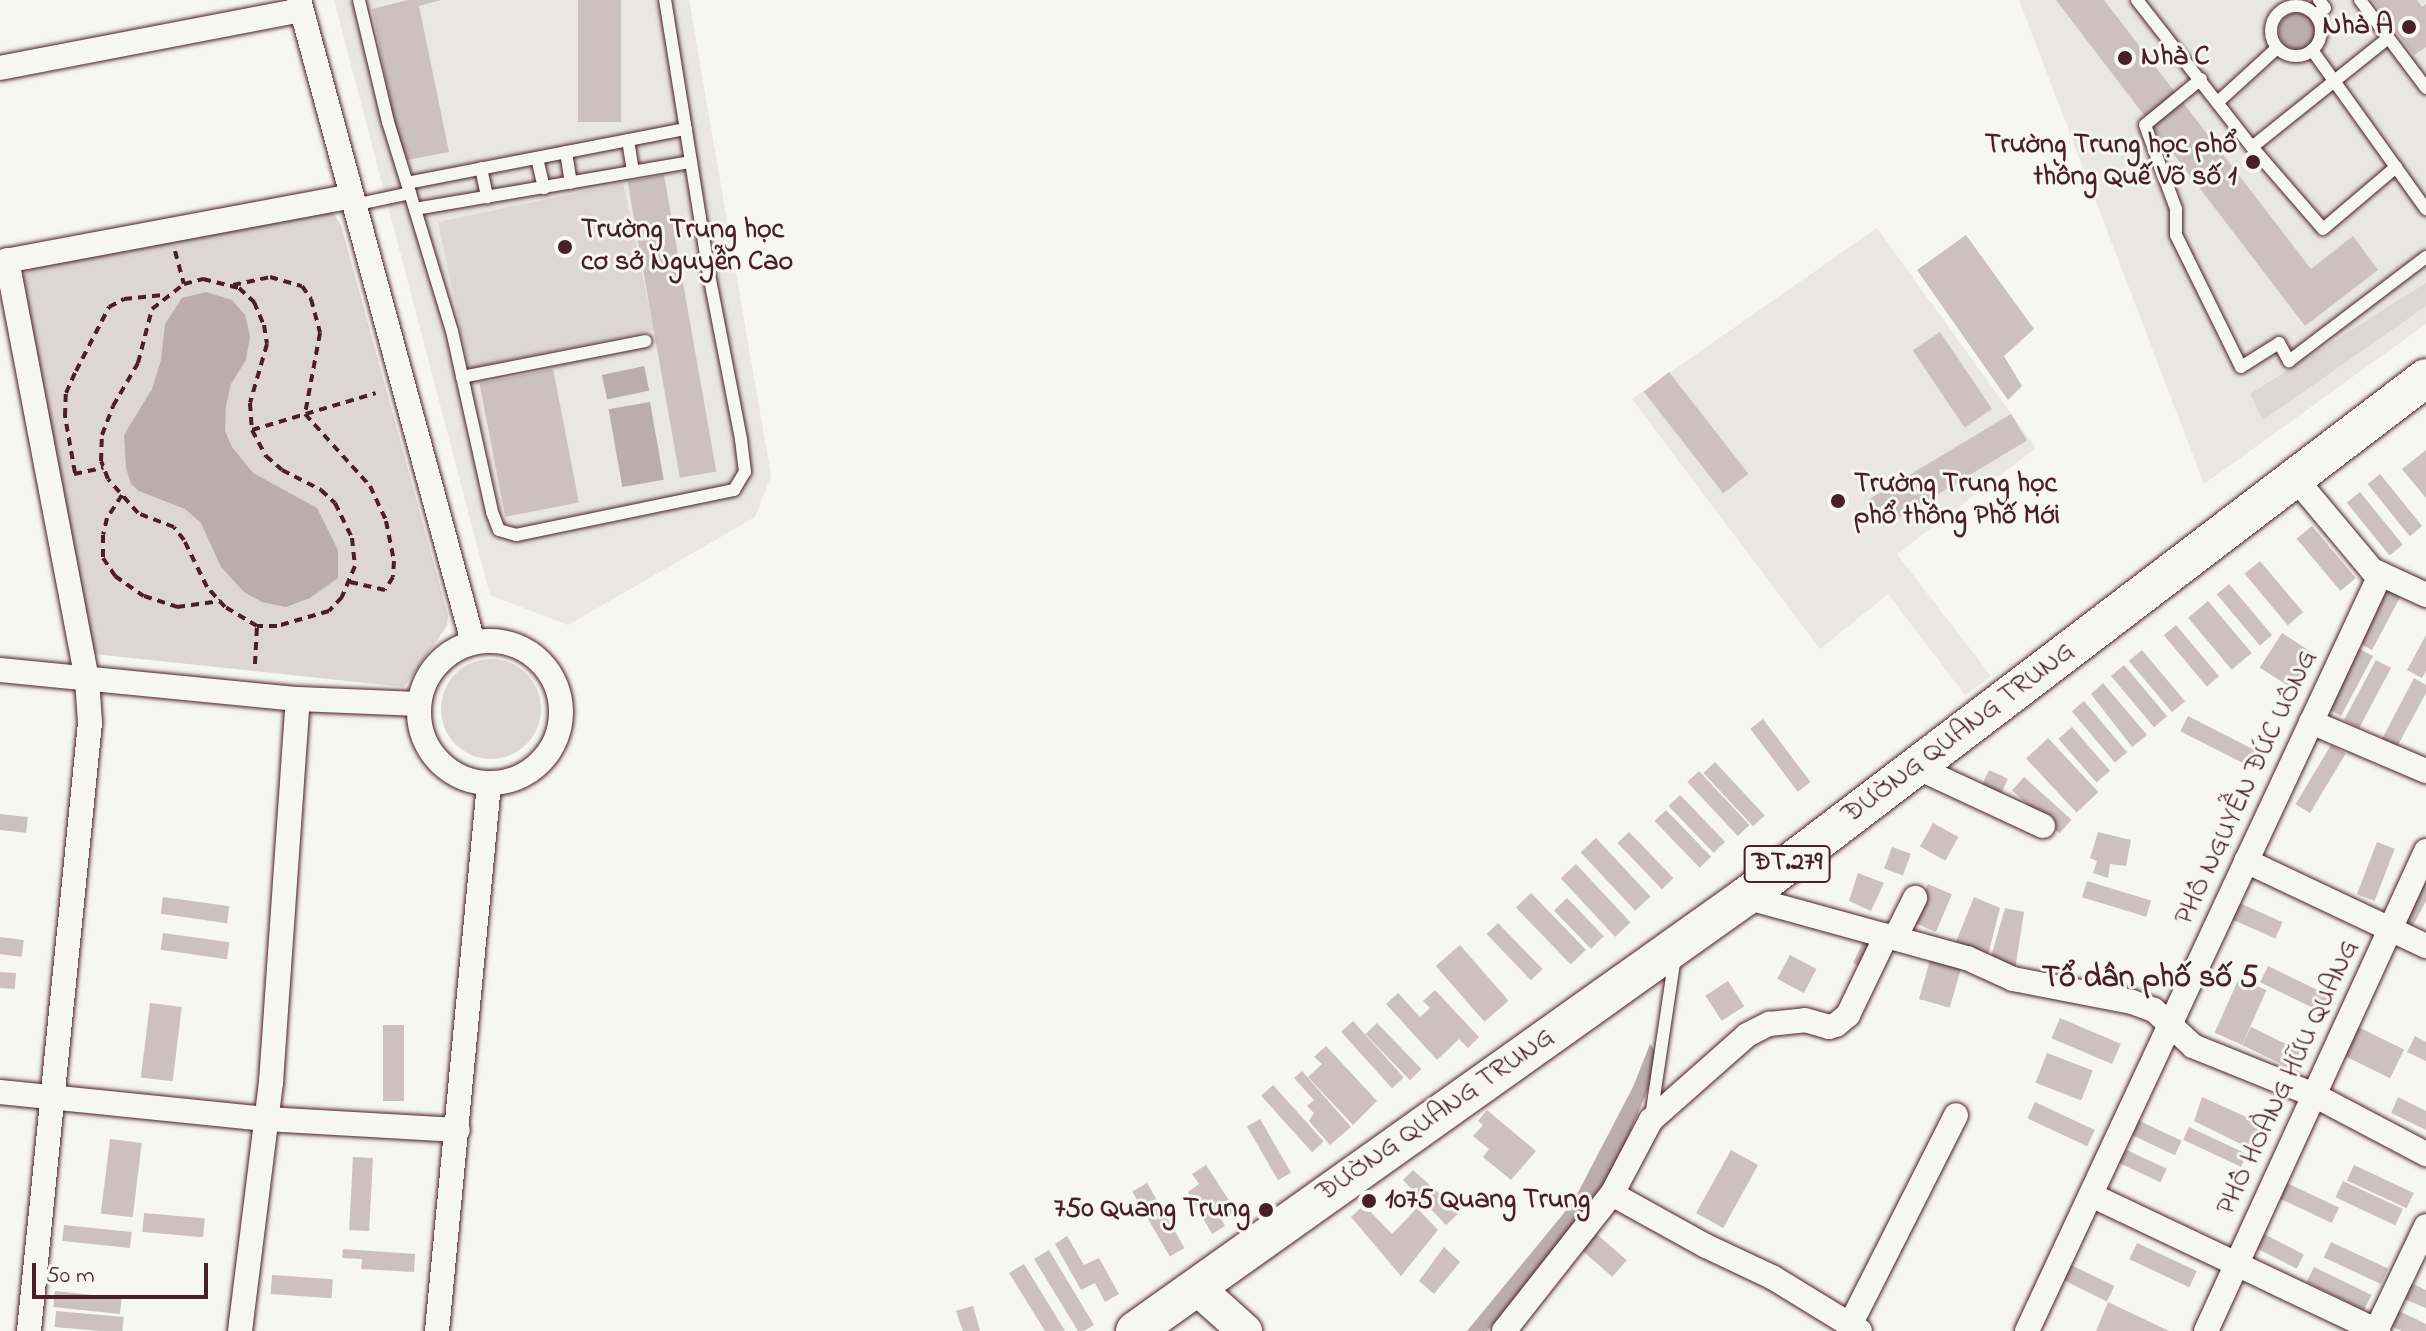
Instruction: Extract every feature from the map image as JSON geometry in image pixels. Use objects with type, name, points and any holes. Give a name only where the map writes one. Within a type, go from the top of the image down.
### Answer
[{"type":"main road","name":"ĐƯỜNG QUANG TRUNG","points":[[1135,1331],[1745,897],[2426,378]]},
{"type":"main road","points":[[1196,1287],[1245,1331]]},
{"type":"street","points":[[0,68],[300,5],[473,642]]},
{"type":"street","points":[[29,1331],[50,1096],[90,723],[87,679],[4,261],[352,200]]},
{"type":"street","points":[[2295,478],[2326,519],[2380,575],[2426,595]]},
{"type":"street","name":"PHỐ NGUYỄN ĐỨC UÔNG","points":[[2027,1331],[2380,575]]},
{"type":"street","points":[[473,642],[510,643],[534,656],[552,677],[560,704],[558,732],[546,756],[525,774],[489,784],[458,776],[433,755],[420,726],[419,704],[424,683],[436,664],[453,650],[473,642]]},
{"type":"street","points":[[0,670],[298,699],[419,704]]},
{"type":"street","points":[[240,1331],[266,1119],[298,699]]},
{"type":"street","points":[[2311,722],[2426,771]]},
{"type":"street","points":[[1916,767],[2043,826]]},
{"type":"street","points":[[437,1331],[489,784]]},
{"type":"street","name":"PHỐ HOÀNG HỮU QUANG","points":[[2206,1331],[2426,851]]},
{"type":"street","points":[[2246,861],[2426,946]]},
{"type":"street","points":[[1745,897],[1967,958],[2013,979],[2132,1002],[2154,1010],[2193,1046],[2314,1095],[2426,1154]]},
{"type":"street","points":[[1504,1331],[1612,1194],[1651,1120],[1747,1035],[1769,1024],[1805,1020],[1829,1027],[1848,1015],[1915,898]]},
{"type":"street","points":[[0,1092],[266,1119],[458,1130]]},
{"type":"street","points":[[1612,1194],[1706,1246],[1772,1277],[1855,1328],[1956,1115]]},
{"type":"street","points":[[2091,1195],[2377,1331],[2426,1226]]},
{"type":"lane","points":[[359,0],[388,122],[462,377],[492,512],[499,530],[516,535],[734,490],[745,472],[665,0]]},
{"type":"lane","points":[[2137,0],[2252,147],[2323,229],[2396,167]]},
{"type":"lane","points":[[2360,0],[2426,88]]},
{"type":"lane","points":[[2324,6],[2320,37],[2312,50],[2298,56],[2277,48],[2271,25],[2280,11],[2287,7],[2324,6]]},
{"type":"lane","points":[[2252,147],[2388,38]]},
{"type":"lane","points":[[2219,101],[2277,48]]},
{"type":"lane","points":[[2312,50],[2426,209]]},
{"type":"lane","points":[[2201,79],[2145,125],[2176,209],[2176,235],[2241,367],[2279,343],[2289,361],[2426,257]]},
{"type":"lane","points":[[352,200],[481,168],[686,129]]},
{"type":"lane","points":[[628,140],[633,172]]},
{"type":"lane","points":[[566,152],[571,183]]},
{"type":"lane","points":[[537,158],[544,188]]},
{"type":"lane","points":[[415,209],[691,162]]},
{"type":"lane","points":[[481,168],[487,197]]},
{"type":"lane","points":[[2416,195],[2426,186]]},
{"type":"lane","points":[[462,377],[645,341]]},
{"type":"lane","points":[[1651,1120],[1676,946]]},
{"type":"path","points":[[173,244],[184,284]]},
{"type":"path","points":[[232,285],[254,302],[264,325],[267,344],[250,403],[252,430],[266,456],[282,470],[321,490],[335,503],[352,538],[355,566],[349,582],[329,611],[289,623],[257,626],[240,619],[207,587],[184,540],[174,527],[138,513],[108,479],[103,468],[102,435],[113,406],[138,363],[152,309],[166,295],[184,284],[203,279],[232,285],[270,277],[302,286],[311,299],[320,333],[305,414]]},
{"type":"path","points":[[75,473],[65,416],[66,393],[109,307],[124,299],[166,295]]},
{"type":"path","points":[[252,430],[376,393]]},
{"type":"path","points":[[305,414],[370,486],[386,521],[394,561],[393,577],[385,590],[349,582]]},
{"type":"path","points":[[67,475],[103,468]]},
{"type":"path","points":[[122,495],[107,518],[103,535],[103,558],[115,576],[144,596],[177,607],[221,601]]},
{"type":"path","points":[[255,664],[257,626]]},
{"type":"shaded area","name":"Trường Trung học cơ sở Nguyễn Cao","points":[[334,0],[689,0],[771,476],[755,517],[568,625],[490,595]]},
{"type":"shaded area","name":"Trường Trung học phổ thông Quế Võ số 1","points":[[2019,0],[2426,0],[2426,324],[2204,484]]},
{"type":"shaded area","points":[[2297,13],[2310,18],[2315,31],[2310,44],[2297,49],[2284,44],[2279,31],[2284,18]]},
{"type":"shaded area","points":[[623,183],[654,330],[469,369],[438,222]]},
{"type":"shaded area","points":[[324,211],[334,214],[341,225],[448,615],[447,626],[404,687],[94,654],[22,291],[23,275],[33,267]]},
{"type":"shaded area","name":"Trường Trung học phổ thông Phố Mới","points":[[1877,228],[2036,448],[1897,554],[1991,676],[1965,695],[1888,594],[1820,649],[1632,399]]},
{"type":"shaded area","points":[[2426,283],[2426,306],[2263,420],[2250,394]]},
{"type":"shaded area","points":[[206,292],[232,300],[245,315],[250,336],[246,360],[231,384],[226,406],[225,431],[232,447],[253,473],[317,508],[338,550],[338,578],[310,598],[286,607],[262,602],[244,592],[221,567],[201,523],[185,509],[139,491],[131,484],[126,468],[124,435],[152,389],[161,360],[165,324],[182,298]]},
{"type":"shaded area","points":[[644,366],[649,390],[607,399],[602,375]]},
{"type":"shaded area","points":[[650,402],[664,480],[622,487],[609,409]]},
{"type":"shaded area","points":[[491,659],[510,663],[526,674],[537,690],[541,709],[537,728],[526,744],[510,755],[491,759],[472,755],[456,744],[445,728],[441,709],[445,690],[456,674],[472,663]]},
{"type":"shaded area","points":[[1650,1044],[1661,1059],[1613,1172],[1549,1260],[1487,1331],[1467,1331],[1573,1202],[1633,1087]]},
{"type":"building","points":[[408,0],[441,0],[419,6],[449,152],[402,161],[372,9]]},
{"type":"building","points":[[578,0],[621,0],[621,122],[578,122]]},
{"type":"building","points":[[2056,0],[2104,0],[2311,269],[2353,236],[2378,270],[2305,326]]},
{"type":"building","name":"Nhà A","points":[[2372,0],[2417,0],[2422,7],[2426,4],[2426,47],[2414,55]]},
{"type":"building","points":[[664,175],[716,471],[680,478],[628,181]]},
{"type":"building","points":[[1966,235],[2034,329],[2004,356],[2022,386],[2008,400],[1917,270]]},
{"type":"building","points":[[1940,332],[1992,409],[1965,428],[1913,350]]},
{"type":"building","points":[[553,369],[579,503],[505,517],[479,383]]},
{"type":"building","points":[[1669,372],[1748,474],[1723,493],[1644,392]]},
{"type":"building","points":[[2011,414],[2027,441],[1884,527],[1868,500]]},
{"type":"building","points":[[2426,450],[2426,498],[2402,469]]},
{"type":"building","points":[[2380,474],[2422,526],[2410,536],[2368,484]]},
{"type":"building","points":[[2360,492],[2403,545],[2390,556],[2347,503]]},
{"type":"building","points":[[2312,526],[2356,578],[2340,591],[2297,539]]},
{"type":"building","points":[[2260,561],[2303,612],[2288,625],[2245,574]]},
{"type":"building","points":[[2389,582],[2404,590],[2372,650],[2357,642]]},
{"type":"building","points":[[2229,584],[2272,635],[2260,646],[2217,594]]},
{"type":"building","points":[[2208,601],[2252,653],[2232,670],[2188,618]]},
{"type":"building","points":[[2176,625],[2219,676],[2207,687],[2164,635]]},
{"type":"building","points":[[2282,633],[2318,656],[2296,691],[2260,667]]},
{"type":"building","points":[[2426,635],[2426,671],[2422,678],[2407,670]]},
{"type":"building","points":[[2358,648],[2373,656],[2341,716],[2326,708]]},
{"type":"building","points":[[2142,650],[2185,701],[2172,712],[2129,661]]},
{"type":"building","points":[[2376,660],[2391,668],[2359,728],[2344,720]]},
{"type":"building","points":[[2124,665],[2167,716],[2154,727],[2111,676]]},
{"type":"building","points":[[2414,678],[2426,685],[2426,693],[2397,747],[2382,739]]},
{"type":"building","points":[[2103,683],[2147,735],[2132,747],[2091,694]]},
{"type":"building","points":[[2084,701],[2127,752],[2115,763],[2072,711]]},
{"type":"building","points":[[2188,716],[2256,751],[2248,766],[2180,731]]},
{"type":"building","points":[[1763,719],[1811,782],[1798,792],[1750,729]]},
{"type":"building","points":[[2072,727],[2110,771],[2096,783],[2058,739]]},
{"type":"building","points":[[2048,738],[2098,792],[2077,813],[2026,758]]},
{"type":"building","points":[[2331,745],[2346,754],[2310,813],[2295,804]]},
{"type":"building","points":[[1715,762],[1765,815],[1753,826],[1703,773]]},
{"type":"building","points":[[1989,770],[2008,779],[1997,802],[1978,793]]},
{"type":"building","points":[[1699,771],[1749,825],[1738,836],[1687,782]]},
{"type":"building","points":[[2024,777],[2072,820],[2060,833],[2012,790]]},
{"type":"building","points":[[1680,795],[1725,842],[1714,853],[1668,806]]},
{"type":"building","points":[[1666,810],[1711,857],[1700,868],[1654,821]]},
{"type":"building","points":[[0,814],[28,817],[26,833],[0,830]]},
{"type":"building","points":[[1933,823],[1958,837],[1945,861],[1920,847]]},
{"type":"building","points":[[1629,832],[1673,878],[1662,889],[1617,843]]},
{"type":"building","points":[[2098,832],[2131,840],[2126,866],[2110,864],[2108,878],[2093,873],[2097,861],[2090,858]]},
{"type":"building","points":[[1596,838],[1651,897],[1635,911],[1581,852]]},
{"type":"building","points":[[2377,842],[2395,849],[2375,901],[2357,894]]},
{"type":"building","points":[[1892,847],[1911,854],[1903,875],[1884,869]]},
{"type":"building","points":[[1576,864],[1631,923],[1615,937],[1561,878]]},
{"type":"building","points":[[2426,864],[2426,901],[2410,931],[2395,922]]},
{"type":"building","points":[[1858,873],[1884,883],[1871,911],[1849,901]]},
{"type":"building","points":[[2087,881],[2151,901],[2146,917],[2082,897]]},
{"type":"building","points":[[1928,884],[1952,894],[1936,932],[1912,922]]},
{"type":"building","points":[[1531,893],[1586,950],[1571,964],[1516,908]]},
{"type":"building","points":[[163,897],[229,906],[227,923],[161,914]]},
{"type":"building","points":[[1974,897],[2000,908],[1986,963],[1953,949]]},
{"type":"building","points":[[1567,898],[1604,936],[1591,949],[1554,911]]},
{"type":"building","points":[[2235,901],[2283,922],[2275,939],[2228,917]]},
{"type":"building","points":[[2005,908],[2024,912],[2015,970],[1989,964]]},
{"type":"building","points":[[1498,923],[1542,969],[1531,980],[1486,934]]},
{"type":"building","points":[[163,933],[229,942],[227,959],[161,950]]},
{"type":"building","points":[[0,937],[24,940],[22,957],[0,954]]},
{"type":"building","points":[[1865,938],[1883,946],[1880,976],[1853,963]]},
{"type":"building","points":[[1460,945],[1509,1001],[1484,1022],[1436,966]]},
{"type":"building","points":[[1933,950],[1964,959],[1950,1008],[1919,999]]},
{"type":"building","points":[[1790,955],[1816,969],[1804,993],[1777,979]]},
{"type":"building","points":[[2268,966],[2328,995],[2320,1012],[2260,982]]},
{"type":"building","points":[[0,972],[16,973],[15,989],[0,988]]},
{"type":"building","points":[[2239,978],[2266,990],[2242,1045],[2215,1033]]},
{"type":"building","points":[[1728,981],[1744,1006],[1722,1021],[1705,996]]},
{"type":"building","points":[[1435,990],[1479,1037],[1468,1048],[1459,1039],[1437,1060],[1386,1004],[1398,993],[1420,1017],[1430,1008],[1423,1001]]},
{"type":"building","points":[[150,1003],[182,1007],[173,1081],[141,1077]]},
{"type":"building","points":[[2060,1018],[2121,1044],[2112,1064],[2051,1038]]},
{"type":"building","points":[[1353,1021],[1404,1077],[1392,1088],[1341,1032]]},
{"type":"building","points":[[1377,1023],[1421,1069],[1410,1080],[1365,1034]]},
{"type":"building","points":[[2352,1024],[2404,1049],[2390,1078],[2338,1053]]},
{"type":"building","points":[[383,1025],[404,1025],[404,1101],[383,1101]]},
{"type":"building","points":[[2251,1027],[2300,1051],[2292,1069],[2242,1045]]},
{"type":"building","points":[[2415,1036],[2426,1042],[2426,1061],[2407,1052]]},
{"type":"building","points":[[1326,1046],[1377,1101],[1353,1125],[1308,1077],[1322,1064],[1314,1057]]},
{"type":"building","points":[[2047,1053],[2093,1071],[2081,1100],[2036,1083]]},
{"type":"building","points":[[1302,1071],[1351,1127],[1330,1145],[1309,1121],[1314,1113],[1307,1106],[1314,1100],[1294,1078]]},
{"type":"building","points":[[1273,1085],[1324,1141],[1312,1152],[1261,1096]]},
{"type":"building","points":[[2202,1097],[2262,1124],[2249,1148],[2194,1121]]},
{"type":"building","points":[[2398,1097],[2426,1111],[2426,1130],[2391,1113]]},
{"type":"building","points":[[2035,1102],[2095,1130],[2087,1146],[2027,1118]]},
{"type":"building","points":[[1487,1110],[1536,1151],[1511,1180],[1483,1157],[1489,1149],[1473,1136],[1483,1125],[1478,1121]]},
{"type":"building","points":[[2131,1117],[2182,1141],[2175,1155],[2124,1132]]},
{"type":"building","points":[[1260,1119],[1291,1173],[1278,1180],[1247,1126]]},
{"type":"building","points":[[2189,1127],[2247,1154],[2241,1167],[2183,1140]]},
{"type":"building","points":[[110,1139],[142,1143],[133,1217],[101,1213]]},
{"type":"building","points":[[2116,1145],[2167,1169],[2160,1182],[2110,1159]]},
{"type":"building","points":[[1731,1150],[1758,1165],[1723,1228],[1696,1213]]},
{"type":"building","points":[[353,1157],[373,1158],[369,1231],[349,1230]]},
{"type":"building","points":[[1206,1165],[1236,1211],[1222,1220],[1225,1226],[1212,1234],[1188,1192],[1199,1184],[1192,1174]]},
{"type":"building","points":[[2354,1165],[2414,1193],[2407,1208],[2347,1180]]},
{"type":"building","points":[[1413,1170],[1460,1212],[1446,1225],[1403,1180]]},
{"type":"building","points":[[2282,1181],[2339,1208],[2332,1223],[2275,1196]]},
{"type":"building","points":[[2343,1181],[2403,1209],[2395,1225],[2335,1197]]},
{"type":"building","points":[[1147,1183],[1184,1248],[1170,1256],[1132,1192]]},
{"type":"building","points":[[1364,1205],[1392,1234],[1417,1208],[1438,1230],[1401,1276],[1351,1217]]},
{"type":"building","points":[[144,1213],[205,1218],[203,1237],[142,1232]]},
{"type":"building","points":[[64,1225],[132,1232],[130,1248],[62,1241]]},
{"type":"building","points":[[2254,1229],[2304,1254],[2297,1269],[2247,1243]]},
{"type":"building","points":[[1592,1230],[1627,1260],[1612,1277],[1578,1247]]},
{"type":"building","points":[[1067,1236],[1084,1265],[1099,1258],[1119,1294],[1105,1302],[1095,1283],[1081,1290],[1055,1244]]},
{"type":"building","points":[[2331,1242],[2388,1269],[2381,1284],[2324,1257]]},
{"type":"building","points":[[2137,1243],[2197,1271],[2189,1287],[2129,1259]]},
{"type":"building","points":[[1444,1247],[1460,1262],[1434,1294],[1419,1281]]},
{"type":"building","points":[[343,1249],[415,1254],[414,1272],[361,1269],[362,1259],[342,1258]]},
{"type":"building","points":[[1049,1250],[1094,1325],[1084,1331],[1078,1331],[1034,1259]]},
{"type":"building","points":[[2065,1262],[2114,1286],[2107,1301],[2058,1277]]},
{"type":"building","points":[[1024,1264],[1065,1331],[1045,1331],[1009,1273]]},
{"type":"building","points":[[2314,1267],[2372,1295],[2364,1310],[2307,1282]]},
{"type":"building","points":[[272,1275],[333,1279],[332,1298],[271,1294]]},
{"type":"building","points":[[2411,1283],[2426,1290],[2426,1308],[2404,1299]]},
{"type":"building","points":[[55,1291],[122,1298],[120,1314],[53,1307]]},
{"type":"building","points":[[2108,1302],[2169,1331],[2096,1331]]},
{"type":"building","points":[[973,1306],[980,1331],[963,1331],[956,1311]]},
{"type":"building","points":[[56,1311],[124,1317],[123,1331],[55,1327]]},
{"type":"building","points":[[2399,1311],[2426,1324],[2426,1331],[2402,1331],[2392,1327]]},
{"type":"place","name":"Nhà A","points":[[2409,27]]},
{"type":"place","name":"Nhà C","points":[[2125,58]]},
{"type":"place","name":"Trường Trung học phổ thông Quế Võ số 1","points":[[2253,162]]},
{"type":"place","name":"Trường Trung học cơ sở Nguyễn Cao","points":[[565,247]]},
{"type":"place","name":"Trường Trung học phổ thông Phố Mới","points":[[1838,501]]},
{"type":"place","name":"1075 Quang Trung","points":[[1369,1201]]},
{"type":"place","name":"750 Quang Trung","points":[[1266,1210]]},
{"type":"district","name":"Tổ dân phố số 5","points":[[2150,979]]}]
